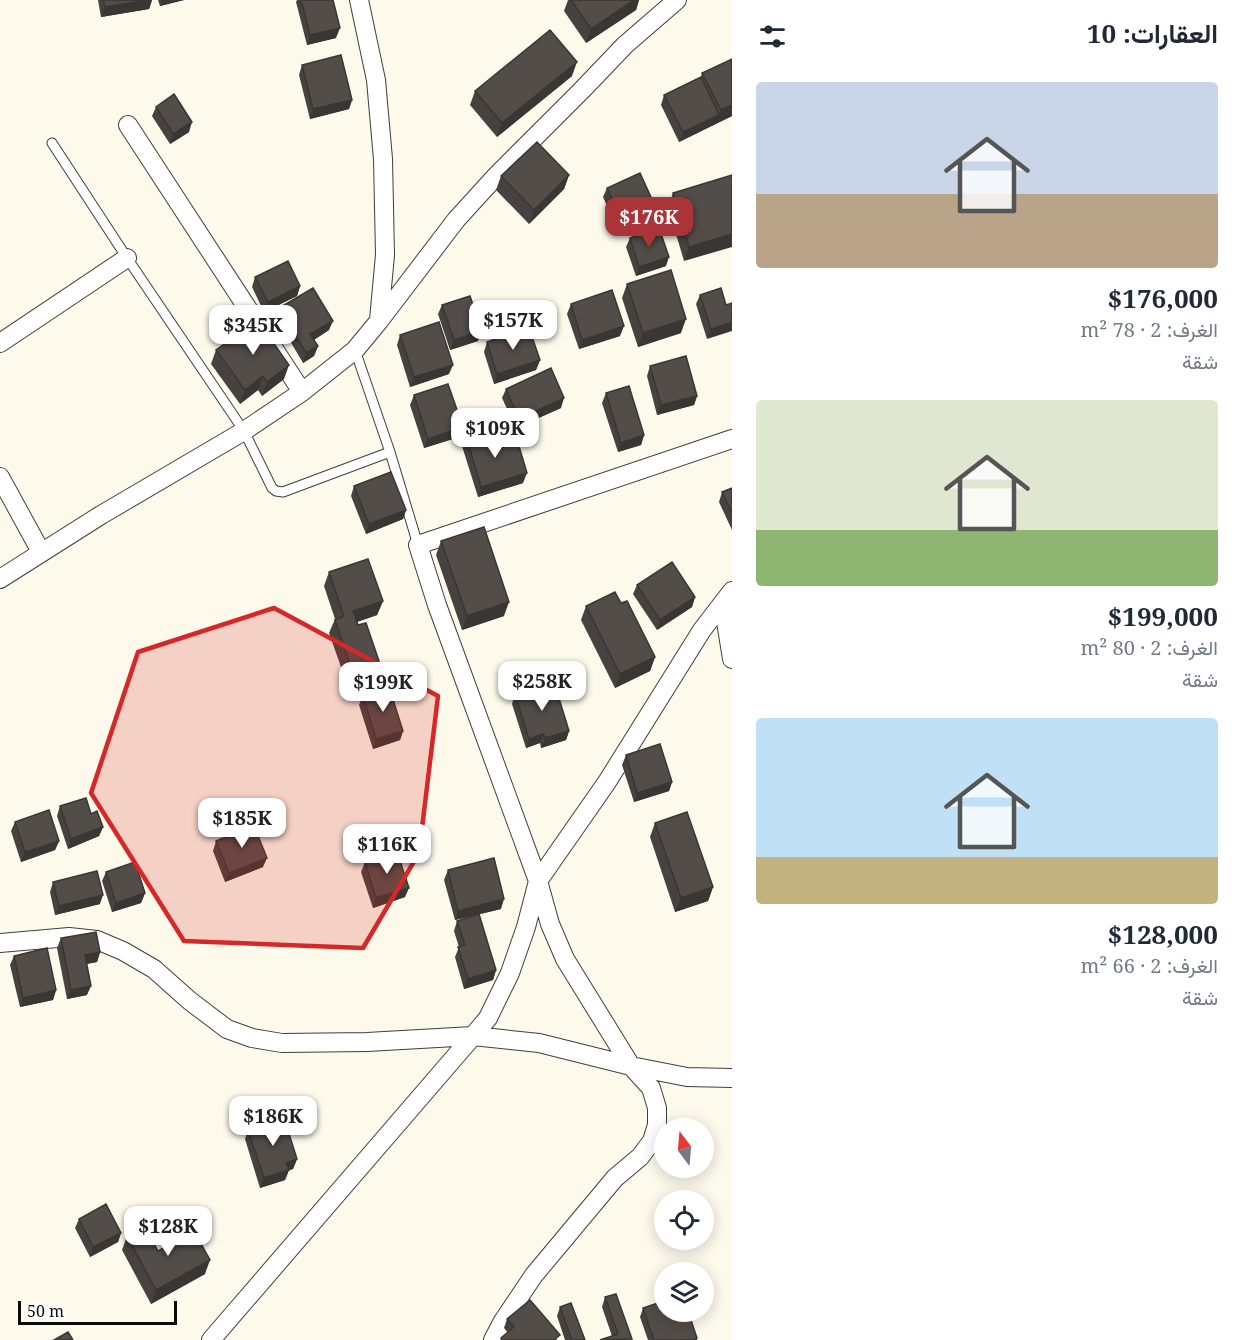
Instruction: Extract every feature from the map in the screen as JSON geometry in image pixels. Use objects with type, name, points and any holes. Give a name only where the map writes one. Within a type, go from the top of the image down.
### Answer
[{"type":"street","points":[[359,0],[376,80],[383,159],[385,255],[379,321]]},
{"type":"street","points":[[0,579],[111,509],[244,431],[302,392],[355,350],[456,220],[496,176],[625,45],[677,0]]},
{"type":"street","points":[[128,125],[302,392]]},
{"type":"street","points":[[0,344],[127,258]]},
{"type":"street","points":[[494,1340],[503,1321],[534,1275],[615,1178],[640,1157],[652,1142],[657,1125],[657,1108],[651,1088],[631,1066],[565,959],[550,924],[538,881],[437,605],[418,545],[732,439]]},
{"type":"street","points":[[0,477],[41,552]]},
{"type":"street","points":[[211,1340],[488,1018],[510,973],[526,927],[538,881],[607,782],[702,630],[727,597]]},
{"type":"street","points":[[727,597],[732,659]]},
{"type":"street","points":[[0,943],[69,937],[97,940],[123,951],[154,969],[190,1001],[227,1029],[252,1038],[282,1043],[367,1042],[473,1036],[539,1043],[631,1066],[687,1077],[732,1078]]},
{"type":"lane","points":[[52,143],[244,431],[272,488],[283,492],[390,452]]},
{"type":"lane","points":[[355,350],[390,452],[418,545]]},
{"type":"highlighted area","points":[[274,608],[438,696],[419,853],[363,948],[184,941],[91,793],[138,652]]},
{"type":"building","points":[[103,0],[148,0],[105,7]]},
{"type":"building","points":[[301,0],[333,0],[340,28],[310,35]]},
{"type":"building","points":[[571,0],[634,0],[591,29]]},
{"type":"building","points":[[550,30],[577,62],[502,123],[475,91]]},
{"type":"building","points":[[341,55],[352,100],[313,109],[302,65]]},
{"type":"building","points":[[732,59],[732,105],[721,110],[702,73]]},
{"type":"building","points":[[701,77],[719,115],[683,132],[664,95]]},
{"type":"building","points":[[174,94],[192,122],[173,134],[156,107]]},
{"type":"building","points":[[537,142],[569,175],[534,210],[501,176]]},
{"type":"building","points":[[640,173],[655,206],[622,221],[607,188]]},
{"type":"building","points":[[732,175],[732,234],[689,247],[673,193]]},
{"type":"building","points":[[659,228],[669,257],[639,267],[630,238]]},
{"type":"building","points":[[288,261],[300,286],[268,302],[255,277]]},
{"type":"building","points":[[671,270],[686,319],[643,333],[627,284]]},
{"type":"building","points":[[313,288],[333,321],[310,334],[318,346],[306,353],[279,308]]},
{"type":"building","points":[[721,288],[726,305],[732,303],[732,322],[711,329],[700,295]]},
{"type":"building","points":[[612,290],[624,326],[582,340],[571,304]]},
{"type":"building","points":[[470,296],[482,331],[454,340],[442,305]]},
{"type":"building","points":[[258,321],[289,365],[267,382],[263,376],[245,390],[216,350]]},
{"type":"building","points":[[439,322],[453,365],[414,377],[400,335]]},
{"type":"building","points":[[529,328],[540,360],[497,374],[487,342]]},
{"type":"building","points":[[686,356],[697,396],[661,405],[650,366]]},
{"type":"building","points":[[551,368],[564,398],[519,419],[506,389]]},
{"type":"building","points":[[448,384],[463,427],[428,439],[414,395]]},
{"type":"building","points":[[629,386],[644,435],[621,443],[606,393]]},
{"type":"building","points":[[488,429],[494,450],[518,443],[527,473],[481,487],[466,436]]},
{"type":"building","points":[[391,472],[406,510],[369,524],[354,486]]},
{"type":"building","points":[[732,488],[732,513],[722,492]]},
{"type":"building","points":[[484,527],[509,602],[467,616],[441,541]]},
{"type":"building","points":[[368,559],[383,601],[353,611],[358,625],[366,623],[379,661],[352,670],[335,620],[344,616],[329,572]]},
{"type":"building","points":[[672,562],[695,597],[660,620],[637,585]]},
{"type":"building","points":[[615,592],[621,603],[627,601],[655,657],[620,674],[586,606]]},
{"type":"building","points":[[554,682],[569,731],[545,738],[543,734],[529,739],[515,694]]},
{"type":"building","points":[[389,687],[403,731],[376,739],[363,695]]},
{"type":"building","points":[[660,744],[672,782],[637,793],[626,755]]},
{"type":"building","points":[[86,798],[91,814],[97,811],[103,827],[71,839],[60,806]]},
{"type":"building","points":[[49,810],[59,841],[25,852],[15,822]]},
{"type":"building","points":[[687,812],[713,887],[681,898],[655,823]]},
{"type":"building","points":[[254,826],[267,858],[229,873],[216,841]]},
{"type":"building","points":[[397,852],[409,888],[376,898],[365,862]]},
{"type":"building","points":[[494,858],[504,899],[458,911],[448,870]]},
{"type":"building","points":[[135,862],[145,893],[116,903],[106,872]]},
{"type":"building","points":[[97,871],[103,895],[59,906],[53,882]]},
{"type":"building","points":[[479,914],[496,970],[468,979],[458,947],[465,945],[457,921]]},
{"type":"building","points":[[96,932],[100,952],[85,955],[91,986],[71,990],[61,938]]},
{"type":"building","points":[[47,948],[56,990],[23,998],[14,956]]},
{"type":"building","points":[[284,1118],[297,1159],[286,1163],[289,1170],[264,1178],[248,1130]]},
{"type":"building","points":[[106,1204],[121,1233],[93,1247],[79,1219]]},
{"type":"building","points":[[144,1227],[158,1251],[194,1231],[210,1260],[156,1290],[127,1236]]},
{"type":"building","points":[[616,1294],[632,1339],[600,1340],[618,1334],[605,1297]]},
{"type":"building","points":[[530,1300],[560,1335],[554,1340],[502,1340],[501,1338],[514,1327],[507,1319]]},
{"type":"building","points":[[571,1303],[585,1340],[572,1340],[560,1307]]},
{"type":"building","points":[[654,1304],[654,1322],[692,1322],[697,1338],[693,1340],[654,1340],[643,1308]]},
{"type":"building","points":[[68,1332],[73,1340],[54,1340]]}]
